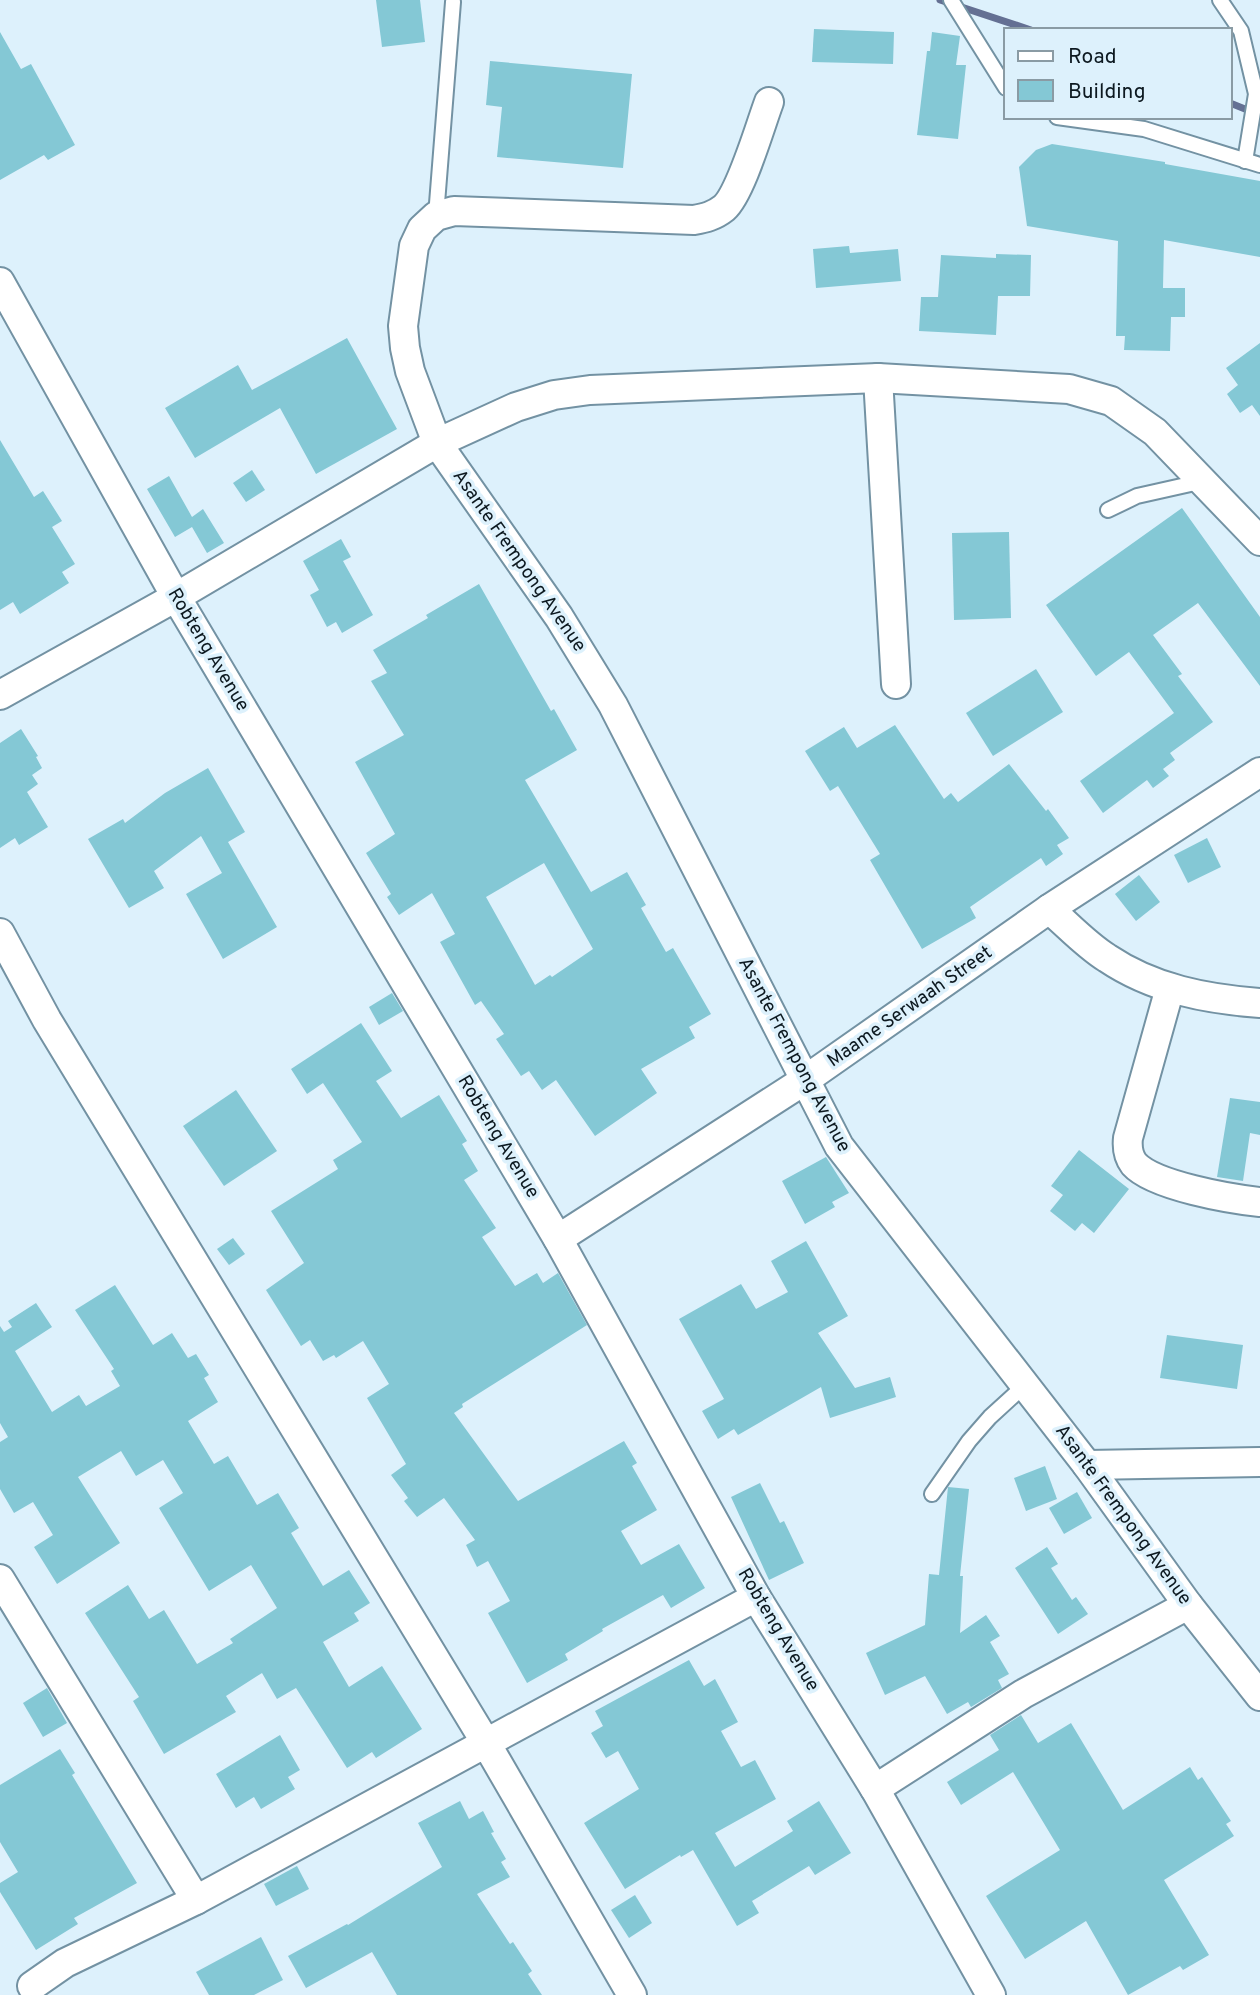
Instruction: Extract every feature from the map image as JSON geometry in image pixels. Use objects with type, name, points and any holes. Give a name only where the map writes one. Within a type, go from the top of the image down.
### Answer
[{"type":"street","points":[[436,216],[454,211],[694,220],[710,217],[726,206],[735,193],[769,102]]},
{"type":"street","name":"Asante Frempong Avenue","points":[[436,216],[422,229],[414,246],[403,326],[410,371],[437,443],[559,617],[613,705],[839,1146],[1087,1465],[1188,1605],[1260,1696]]},
{"type":"street","name":"Robteng Avenue","points":[[0,282],[176,597],[558,1239],[756,1597],[875,1789],[990,1995]]},
{"type":"street","points":[[878,378],[896,684]]},
{"type":"street","points":[[0,695],[176,597],[437,443],[516,407],[554,395],[590,390],[878,378],[1069,389],[1091,393],[1111,401],[1155,432],[1260,541]]},
{"type":"street","name":"Maame Serwaah Street","points":[[558,1239],[805,1080],[1049,909],[1260,772]]},
{"type":"street","points":[[1049,909],[1104,957],[1139,978],[1189,994],[1260,1003]]},
{"type":"street","points":[[0,933],[47,1020],[486,1743],[632,1995]]},
{"type":"street","points":[[1170,988],[1128,1138],[1127,1151],[1135,1164],[1150,1174],[1215,1196],[1260,1202]]},
{"type":"street","points":[[1087,1465],[1260,1462]]},
{"type":"street","points":[[0,1579],[196,1900]]},
{"type":"street","points":[[32,1986],[65,1963],[196,1900],[756,1597]]},
{"type":"street","points":[[875,1789],[1023,1694],[1188,1605]]},
{"type":"lane","points":[[951,0],[1004,85]]},
{"type":"lane","points":[[1220,0],[1241,31],[1256,94],[1245,161]]},
{"type":"lane","points":[[436,216],[453,2]]},
{"type":"lane","points":[[1073,119],[1144,128],[1260,165]]},
{"type":"lane","points":[[1108,510],[1137,496],[1204,481]]},
{"type":"lane","points":[[932,1494],[969,1441],[990,1417],[1025,1385]]},
{"type":"building","points":[[376,0],[420,0],[425,42],[382,47]]},
{"type":"building","points":[[814,29],[894,32],[893,64],[812,62]]},
{"type":"building","points":[[0,32],[21,69],[31,64],[75,145],[48,160],[44,155],[0,180]]},
{"type":"building","points":[[932,32],[960,36],[956,65],[966,65],[958,139],[917,135],[927,51],[930,51]]},
{"type":"building","points":[[490,61],[632,74],[623,168],[497,157],[502,107],[486,105]]},
{"type":"building","points":[[1052,144],[1260,181],[1260,257],[1164,240],[1163,288],[1185,288],[1185,317],[1171,317],[1170,351],[1124,350],[1125,336],[1116,336],[1118,241],[1027,226],[1019,167],[1036,150]]},
{"type":"building","points":[[849,246],[850,253],[898,249],[901,281],[816,288],[813,249]]},
{"type":"building","points":[[996,254],[1031,255],[1030,296],[998,296],[996,335],[919,331],[921,297],[938,297],[941,255],[996,258]]},
{"type":"building","points":[[347,338],[397,429],[316,474],[280,408],[195,458],[165,408],[238,365],[252,390]]},
{"type":"building","points":[[1260,343],[1260,416],[1252,405],[1240,413],[1227,394],[1238,385],[1226,368]]},
{"type":"building","points":[[0,440],[34,497],[43,491],[62,521],[52,527],[75,564],[62,572],[69,583],[20,614],[13,602],[0,610]]},
{"type":"building","points":[[252,470],[265,490],[246,502],[233,483]]},
{"type":"building","points":[[169,476],[192,517],[203,509],[224,543],[207,553],[192,527],[175,537],[147,489]]},
{"type":"building","points":[[1182,508],[1260,617],[1260,686],[1198,603],[1153,635],[1182,674],[1178,676],[1213,722],[1170,753],[1175,760],[1163,769],[1169,776],[1153,788],[1147,780],[1103,813],[1080,781],[1174,713],[1129,652],[1096,676],[1046,605]]},
{"type":"building","points":[[1009,532],[1011,618],[954,620],[952,533]]},
{"type":"building","points":[[341,539],[351,557],[343,561],[373,615],[342,633],[336,622],[327,627],[310,595],[319,590],[303,561]]},
{"type":"building","points":[[479,584],[551,711],[554,709],[577,750],[525,780],[591,892],[627,872],[646,905],[641,908],[666,952],[673,948],[711,1014],[689,1027],[695,1038],[641,1069],[657,1093],[595,1136],[556,1080],[542,1090],[529,1071],[521,1076],[496,1039],[504,1034],[481,1001],[475,1005],[440,942],[455,934],[432,893],[399,915],[387,897],[391,894],[366,853],[395,834],[355,762],[404,735],[371,681],[387,673],[373,650],[428,618],[426,615]],"holes":[[[544,863],[593,949],[552,977],[550,975],[535,985],[486,897]]]},
{"type":"building","points":[[1036,669],[1063,712],[993,756],[966,713]]},
{"type":"building","points":[[895,725],[944,799],[951,793],[958,802],[1009,764],[1069,838],[1057,845],[1063,854],[1046,866],[1041,858],[970,907],[976,918],[922,949],[870,860],[880,854],[838,786],[830,791],[805,751],[844,727],[857,748]]},
{"type":"building","points":[[21,729],[38,756],[36,757],[42,768],[32,775],[38,784],[27,792],[48,827],[19,845],[15,838],[0,848],[0,743]]},
{"type":"building","points":[[208,768],[245,832],[228,842],[277,927],[223,959],[186,894],[222,873],[201,836],[154,871],[164,888],[129,908],[88,839],[123,819],[125,823],[165,793]]},
{"type":"building","points":[[1207,838],[1221,867],[1188,883],[1174,855]]},
{"type":"building","points":[[1139,875],[1160,902],[1136,921],[1115,894]]},
{"type":"building","points":[[392,993],[403,1011],[379,1025],[369,1007]]},
{"type":"building","points":[[361,1023],[392,1071],[376,1081],[401,1118],[439,1095],[467,1141],[462,1144],[478,1171],[464,1180],[496,1228],[482,1237],[515,1286],[537,1273],[543,1283],[558,1273],[587,1325],[462,1404],[463,1407],[454,1413],[518,1501],[624,1441],[637,1463],[632,1466],[657,1510],[621,1531],[641,1565],[679,1544],[705,1588],[671,1608],[663,1595],[602,1629],[603,1631],[565,1654],[568,1660],[527,1683],[488,1613],[510,1601],[488,1561],[477,1567],[466,1545],[475,1540],[444,1498],[417,1517],[404,1501],[408,1498],[391,1475],[406,1464],[367,1398],[389,1384],[363,1341],[336,1358],[334,1355],[323,1361],[310,1340],[301,1346],[266,1290],[304,1263],[271,1211],[338,1169],[333,1160],[362,1142],[323,1083],[307,1094],[291,1069]]},
{"type":"building","points":[[236,1090],[277,1151],[224,1186],[183,1126]]},
{"type":"building","points":[[1230,1098],[1260,1102],[1260,1135],[1250,1133],[1243,1181],[1217,1177]]},
{"type":"building","points":[[1079,1150],[1129,1189],[1094,1233],[1082,1223],[1075,1231],[1050,1211],[1063,1195],[1051,1186]]},
{"type":"building","points":[[826,1157],[849,1193],[832,1202],[835,1207],[805,1224],[782,1181]]},
{"type":"building","points":[[233,1238],[245,1254],[229,1265],[217,1249]]},
{"type":"building","points":[[806,1241],[848,1316],[818,1333],[855,1388],[890,1377],[896,1397],[830,1418],[821,1387],[738,1435],[734,1429],[718,1439],[702,1411],[724,1399],[679,1319],[741,1284],[756,1309],[788,1292],[771,1261]]},
{"type":"building","points":[[115,1285],[153,1345],[172,1333],[188,1358],[196,1354],[209,1375],[204,1378],[218,1402],[188,1421],[214,1464],[228,1456],[257,1505],[278,1493],[299,1528],[291,1533],[323,1586],[349,1570],[370,1603],[354,1613],[359,1621],[323,1642],[349,1687],[382,1666],[422,1729],[376,1758],[372,1752],[347,1768],[296,1688],[277,1699],[262,1673],[226,1696],[236,1712],[164,1754],[133,1701],[139,1697],[85,1613],[128,1585],[149,1619],[164,1610],[197,1664],[233,1643],[230,1639],[277,1608],[251,1565],[209,1591],[159,1508],[183,1493],[163,1460],[136,1476],[121,1451],[78,1477],[120,1543],[57,1584],[34,1547],[53,1535],[33,1502],[14,1513],[0,1489],[0,1442],[8,1437],[0,1423],[0,1326],[4,1332],[12,1327],[8,1321],[36,1303],[52,1327],[15,1351],[52,1412],[79,1395],[86,1406],[120,1386],[111,1371],[114,1369],[75,1310]]},
{"type":"building","points":[[1167,1335],[1243,1345],[1237,1389],[1160,1378]]},
{"type":"building","points":[[1045,1466],[1057,1499],[1026,1511],[1014,1478]]},
{"type":"building","points":[[760,1483],[780,1523],[784,1521],[804,1563],[769,1580],[731,1497]]},
{"type":"building","points":[[948,1487],[969,1489],[960,1576],[963,1576],[960,1633],[986,1615],[1000,1636],[990,1642],[1009,1674],[998,1680],[1002,1688],[971,1707],[968,1702],[947,1714],[925,1676],[885,1695],[866,1653],[925,1625],[929,1574],[939,1575]]},
{"type":"building","points":[[1077,1492],[1092,1518],[1064,1534],[1049,1508]]},
{"type":"building","points":[[1047,1547],[1058,1564],[1051,1568],[1072,1600],[1076,1597],[1088,1614],[1058,1634],[1015,1568]]},
{"type":"building","points":[[689,1660],[704,1686],[715,1679],[738,1722],[721,1731],[741,1767],[755,1760],[776,1799],[715,1833],[735,1867],[793,1831],[787,1821],[819,1801],[851,1853],[815,1875],[809,1866],[752,1901],[759,1913],[737,1926],[693,1850],[681,1857],[680,1855],[625,1889],[584,1823],[639,1789],[618,1751],[606,1758],[591,1733],[603,1726],[595,1711]]},
{"type":"building","points":[[47,1688],[67,1723],[43,1737],[23,1703]]},
{"type":"building","points":[[1021,1715],[1038,1743],[1071,1723],[1123,1810],[1190,1767],[1198,1780],[1202,1777],[1231,1821],[1226,1824],[1234,1836],[1164,1880],[1209,1955],[1183,1970],[1180,1966],[1128,1995],[1086,1921],[1025,1959],[986,1896],[1060,1850],[1013,1772],[961,1805],[947,1782],[999,1750],[990,1735]]},
{"type":"building","points":[[280,1735],[300,1770],[288,1777],[295,1789],[261,1809],[254,1797],[236,1808],[216,1774]]},
{"type":"building","points":[[60,1749],[75,1773],[72,1775],[137,1883],[74,1918],[78,1924],[36,1950],[0,1892],[0,1883],[18,1872],[0,1842],[0,1785]]},
{"type":"building","points":[[460,1801],[469,1819],[483,1811],[494,1832],[491,1833],[506,1859],[501,1862],[510,1877],[477,1894],[510,1944],[513,1942],[532,1971],[528,1974],[542,1995],[397,1995],[372,1952],[306,1988],[288,1956],[348,1925],[442,1867],[418,1823]]},
{"type":"building","points":[[297,1866],[309,1889],[276,1906],[264,1884]]},
{"type":"building","points":[[635,1895],[652,1923],[629,1938],[611,1910]]},
{"type":"building","points":[[261,1937],[283,1980],[254,1995],[209,1995],[196,1972]]},
{"type":"waterway","points":[[940,0],[1025,28]]},
{"type":"waterway","points":[[1232,104],[1260,115]]}]
